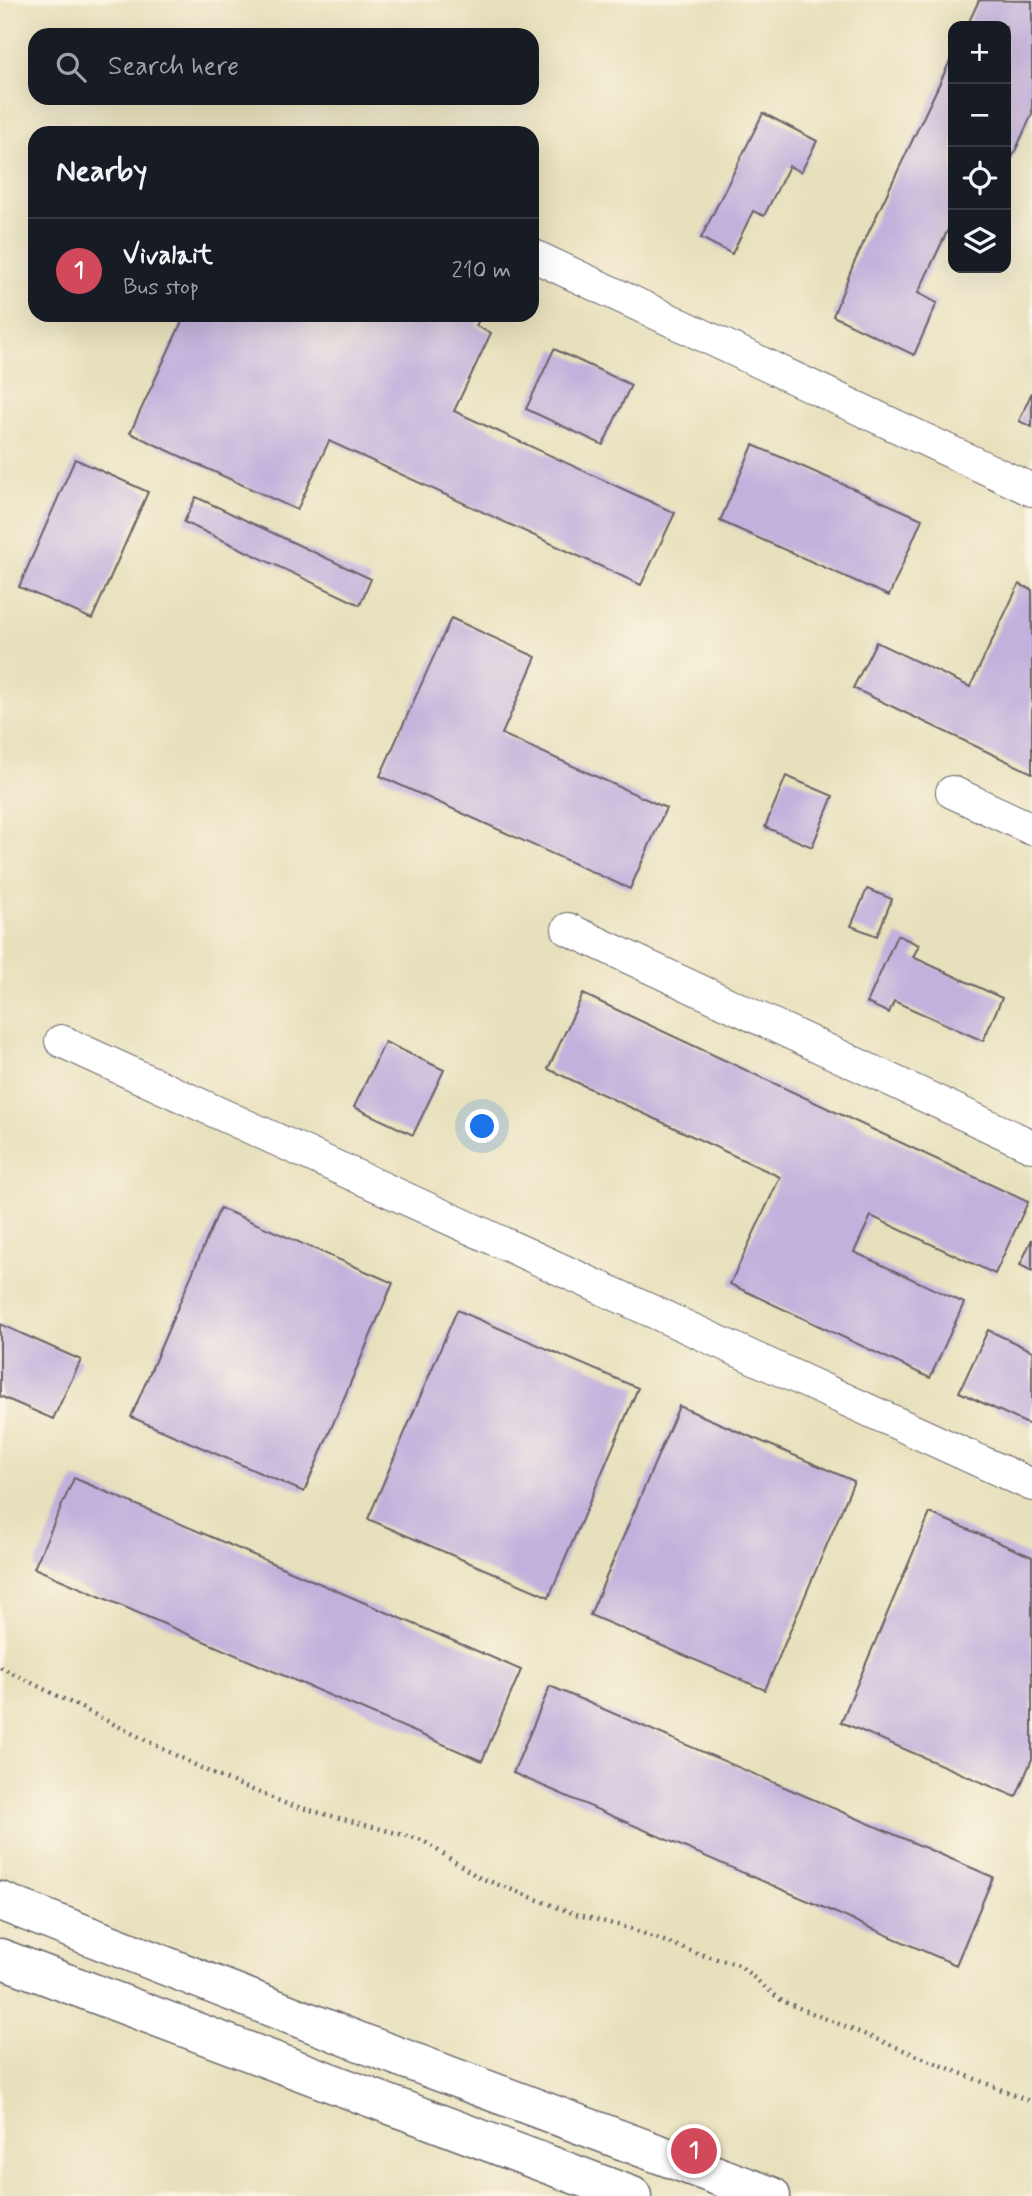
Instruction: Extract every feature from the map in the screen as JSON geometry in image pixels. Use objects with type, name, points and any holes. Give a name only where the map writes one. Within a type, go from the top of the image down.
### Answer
[{"type":"highway","points":[[0,1901],[373,2047],[771,2196]]},
{"type":"highway","points":[[0,1958],[632,2196]]},
{"type":"lane","points":[[539,258],[1032,490]]},
{"type":"lane","points":[[952,792],[1032,829]]},
{"type":"lane","points":[[568,929],[1032,1146]]},
{"type":"lane","points":[[61,1041],[1032,1485]]},
{"type":"path","points":[[0,1667],[213,1774],[287,1804],[422,1840],[478,1877],[575,1914],[629,1927],[699,1954],[739,1965],[782,2001],[1032,2102]]},
{"type":"building","points":[[979,0],[1032,1],[1032,114],[1012,158],[1011,21],[969,21]]},
{"type":"building","points":[[948,66],[948,230],[918,293],[937,303],[914,355],[833,316],[854,263]]},
{"type":"building","points":[[763,113],[817,141],[801,172],[789,166],[764,216],[753,211],[732,254],[701,238]]},
{"type":"building","points":[[182,322],[478,322],[476,326],[491,333],[454,411],[675,513],[641,585],[329,441],[297,510],[130,433]]},
{"type":"building","points":[[554,349],[631,385],[603,445],[526,409]]},
{"type":"building","points":[[1032,392],[1032,427],[1019,421]]},
{"type":"building","points":[[753,445],[922,519],[889,596],[720,521]]},
{"type":"building","points":[[75,459],[148,492],[92,619],[19,587]]},
{"type":"building","points":[[196,497],[371,579],[360,605],[184,522]]},
{"type":"building","points":[[1019,584],[1032,590],[1032,773],[853,688],[876,642],[970,687]]},
{"type":"building","points":[[451,618],[536,657],[502,734],[666,808],[630,889],[380,776]]},
{"type":"building","points":[[786,776],[833,796],[812,847],[765,827]]},
{"type":"building","points":[[867,889],[892,899],[877,936],[851,926]]},
{"type":"building","points":[[897,935],[919,945],[913,957],[1002,998],[983,1041],[894,1001],[889,1013],[867,1003]]},
{"type":"building","points":[[583,994],[1028,1202],[995,1274],[871,1216],[854,1252],[964,1303],[930,1378],[730,1284],[780,1177],[548,1069]]},
{"type":"building","points":[[385,1042],[444,1070],[413,1135],[354,1107]]},
{"type":"building","points":[[220,1208],[393,1283],[304,1492],[131,1417]]},
{"type":"building","points":[[1032,1239],[1032,1271],[1020,1265]]},
{"type":"building","points":[[457,1310],[638,1388],[549,1597],[368,1519]]},
{"type":"building","points":[[0,1324],[81,1360],[53,1419],[0,1396]]},
{"type":"building","points":[[988,1330],[1032,1351],[1032,1426],[959,1392]]},
{"type":"building","points":[[679,1406],[854,1481],[765,1690],[590,1615]]},
{"type":"building","points":[[74,1478],[521,1670],[482,1761],[34,1568]]},
{"type":"building","points":[[930,1513],[1032,1557],[1032,1759],[1016,1797],[841,1722]]},
{"type":"building","points":[[550,1686],[993,1877],[956,1965],[513,1773]]},
{"type":"place","name":"Vivalait","points":[[694,2151]]}]
